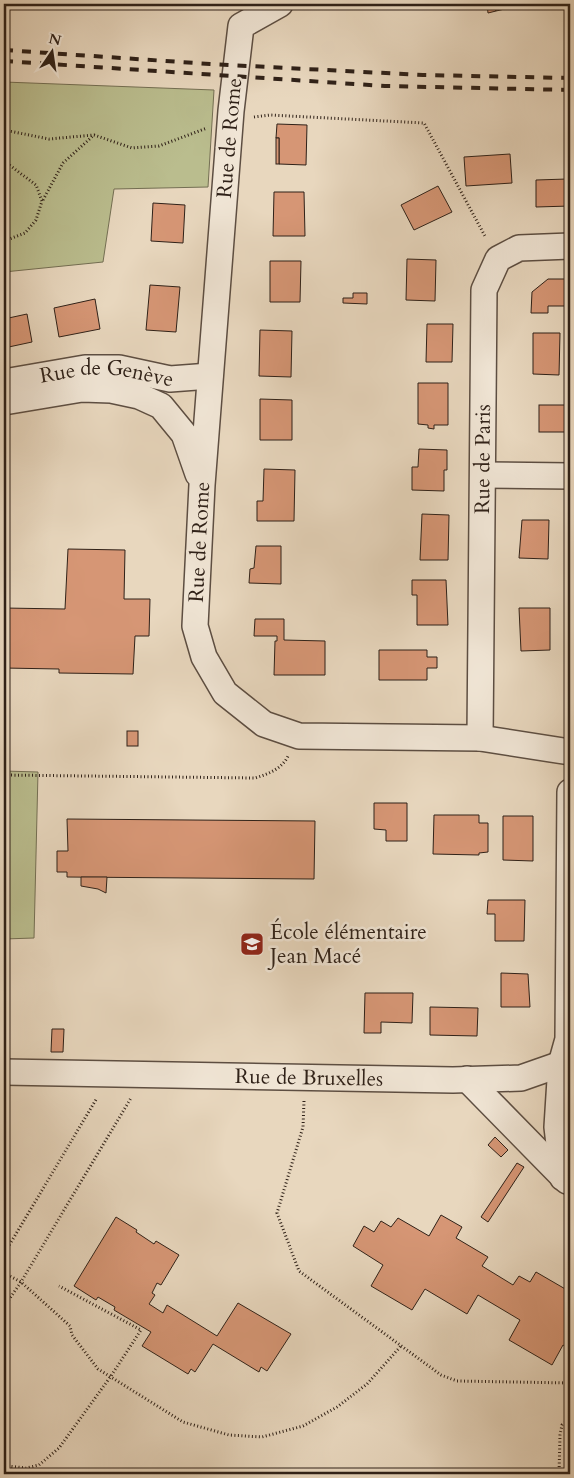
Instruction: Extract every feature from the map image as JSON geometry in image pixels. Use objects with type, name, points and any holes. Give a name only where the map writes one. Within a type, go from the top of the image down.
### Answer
[{"type":"street","name":"Rue de Rome","points":[[280,4],[241,26],[230,119],[207,410],[195,626],[204,656],[225,693],[264,724],[299,736],[480,738],[570,752]]},
{"type":"street","points":[[498,259],[519,248],[570,246]]},
{"type":"street","name":"Rue de Paris","points":[[480,738],[484,290],[498,259]]},
{"type":"street","name":"Rue de Genève","points":[[4,382],[85,368],[119,368],[170,379],[210,376]]},
{"type":"street","name":"Rue de Genève","points":[[4,402],[82,389],[111,390],[139,396],[161,406],[207,410]]},
{"type":"street","name":"Rue de Genève","points":[[161,406],[184,434],[202,485]]},
{"type":"street","points":[[483,475],[570,476]]},
{"type":"street","points":[[567,1180],[557,1127],[560,1064],[568,1039],[570,792]]},
{"type":"street","name":"Rue de Bruxelles","points":[[4,1072],[467,1079],[521,1078],[560,1064]]},
{"type":"street","points":[[467,1079],[567,1180]]},
{"type":"path","points":[[4,130],[49,139],[94,135],[132,148],[159,146],[230,119],[270,115],[424,123],[498,259]]},
{"type":"path","points":[[4,241],[25,232],[36,220],[42,201],[63,163],[94,135]]},
{"type":"path","points":[[4,161],[36,185],[42,201]]},
{"type":"path","points":[[4,775],[255,778],[272,772],[286,761],[299,736]]},
{"type":"path","points":[[4,1254],[112,1073]]},
{"type":"path","points":[[8,1474],[4,1307],[21,1282],[146,1073]]},
{"type":"path","points":[[304,1077],[303,1126],[276,1213],[299,1271],[441,1374],[457,1380],[570,1383]]},
{"type":"path","points":[[4,1273],[21,1282],[70,1326],[72,1335],[98,1369],[183,1422],[229,1435],[262,1438],[303,1426],[337,1407],[367,1384],[401,1346]]},
{"type":"path","points":[[8,1466],[26,1468],[40,1465],[59,1448],[111,1376],[141,1330],[59,1286]]},
{"type":"path","points":[[559,1474],[560,1435],[562,1425],[570,1419]]},
{"type":"green space","points":[[4,82],[214,90],[208,187],[114,189],[103,262],[4,272]]},
{"type":"green space","points":[[4,771],[38,772],[34,938],[4,939]]},
{"type":"building","points":[[487,4],[494,4],[496,11],[488,13]]},
{"type":"building","points":[[494,4],[509,4],[509,8],[496,11]]},
{"type":"building","points":[[277,124],[307,125],[306,165],[279,164],[279,138],[276,138]]},
{"type":"building","points":[[276,138],[279,138],[279,164],[276,164]]},
{"type":"building","points":[[510,154],[512,183],[466,186],[464,157]]},
{"type":"building","points":[[566,161],[570,161],[570,206],[536,207],[536,180],[567,179]]},
{"type":"building","points":[[438,186],[452,212],[414,230],[401,205]]},
{"type":"building","points":[[274,192],[304,192],[305,236],[273,236]]},
{"type":"building","points":[[153,203],[185,205],[183,243],[151,241]]},
{"type":"building","points":[[407,259],[436,260],[435,301],[406,300]]},
{"type":"building","points":[[270,261],[301,261],[300,302],[270,302]]},
{"type":"building","points":[[548,279],[570,279],[570,306],[548,306],[548,313],[531,313],[532,292]]},
{"type":"building","points":[[150,285],[180,287],[176,332],[146,330]]},
{"type":"building","points":[[353,293],[367,293],[367,304],[343,303],[343,298],[353,298]]},
{"type":"building","points":[[95,299],[100,329],[59,337],[54,308]]},
{"type":"building","points":[[27,314],[32,342],[4,348],[4,319]]},
{"type":"building","points":[[427,324],[453,324],[452,362],[426,362]]},
{"type":"building","points":[[260,330],[292,331],[291,377],[259,376]]},
{"type":"building","points":[[533,333],[560,333],[559,375],[533,374]]},
{"type":"building","points":[[418,383],[448,383],[448,425],[434,425],[434,429],[428,428],[428,425],[418,424]]},
{"type":"building","points":[[260,399],[292,400],[292,440],[260,440]]},
{"type":"building","points":[[539,405],[570,405],[570,432],[539,432]]},
{"type":"building","points":[[419,449],[447,450],[447,470],[444,470],[444,491],[412,490],[412,467],[418,467]]},
{"type":"building","points":[[264,469],[295,470],[294,521],[257,521],[257,501],[263,501]]},
{"type":"building","points":[[422,514],[449,515],[448,560],[420,560]]},
{"type":"building","points":[[522,520],[549,520],[548,559],[519,558]]},
{"type":"building","points":[[256,546],[281,546],[281,584],[249,583],[250,569],[254,568]]},
{"type":"building","points":[[68,549],[125,550],[124,599],[150,599],[149,636],[135,636],[133,674],[59,673],[59,669],[4,668],[4,608],[65,609]]},
{"type":"building","points":[[412,580],[446,580],[448,625],[417,625],[417,595],[412,595]]},
{"type":"building","points":[[519,608],[550,608],[550,650],[521,651]]},
{"type":"building","points":[[255,619],[284,619],[284,640],[325,641],[325,675],[274,675],[275,641],[277,641],[277,636],[254,636]]},
{"type":"building","points":[[379,650],[427,650],[427,657],[437,657],[437,668],[427,668],[427,680],[379,680]]},
{"type":"building","points":[[127,731],[138,731],[138,746],[127,746]]},
{"type":"building","points":[[374,803],[407,803],[407,841],[386,841],[386,830],[374,829]]},
{"type":"building","points":[[434,815],[479,815],[479,823],[488,823],[488,852],[479,853],[479,855],[433,854]]},
{"type":"building","points":[[503,816],[533,816],[533,861],[503,860]]},
{"type":"building","points":[[67,819],[315,821],[314,879],[67,877],[67,872],[57,872],[57,851],[68,851]]},
{"type":"building","points":[[81,877],[107,877],[106,893],[98,889],[81,886]]},
{"type":"building","points":[[488,900],[525,900],[524,941],[495,941],[495,914],[487,914]]},
{"type":"building","points":[[501,973],[528,974],[530,1007],[501,1007]]},
{"type":"building","points":[[365,993],[413,993],[412,1023],[381,1022],[381,1033],[364,1033]]},
{"type":"building","points":[[430,1007],[478,1008],[477,1036],[430,1035]]},
{"type":"building","points":[[52,1029],[64,1029],[63,1052],[51,1052]]},
{"type":"building","points":[[495,1137],[508,1150],[501,1157],[488,1145]]},
{"type":"building","points":[[517,1163],[524,1167],[488,1222],[481,1217]]},
{"type":"building","points":[[441,1215],[462,1227],[456,1238],[488,1257],[482,1266],[513,1285],[519,1276],[530,1282],[536,1272],[567,1290],[570,1285],[570,1349],[563,1345],[552,1365],[509,1340],[520,1320],[478,1295],[467,1314],[425,1289],[412,1310],[371,1286],[383,1265],[353,1246],[364,1226],[374,1232],[381,1221],[391,1227],[398,1218],[429,1236]]},
{"type":"building","points":[[116,1217],[137,1230],[136,1232],[154,1244],[156,1241],[179,1255],[161,1285],[157,1283],[152,1293],[155,1295],[149,1304],[163,1313],[167,1305],[217,1336],[238,1303],[291,1334],[267,1371],[261,1367],[259,1372],[213,1344],[195,1372],[191,1369],[188,1374],[142,1346],[151,1332],[114,1310],[115,1307],[98,1297],[96,1300],[74,1286]]},
{"type":"railway","points":[[4,50],[210,64],[423,75],[570,78]]},
{"type":"railway","points":[[4,61],[385,86],[570,90]]},
{"type":"place","name":"École élémentaire Jean Macé","points":[[252,944]]}]
